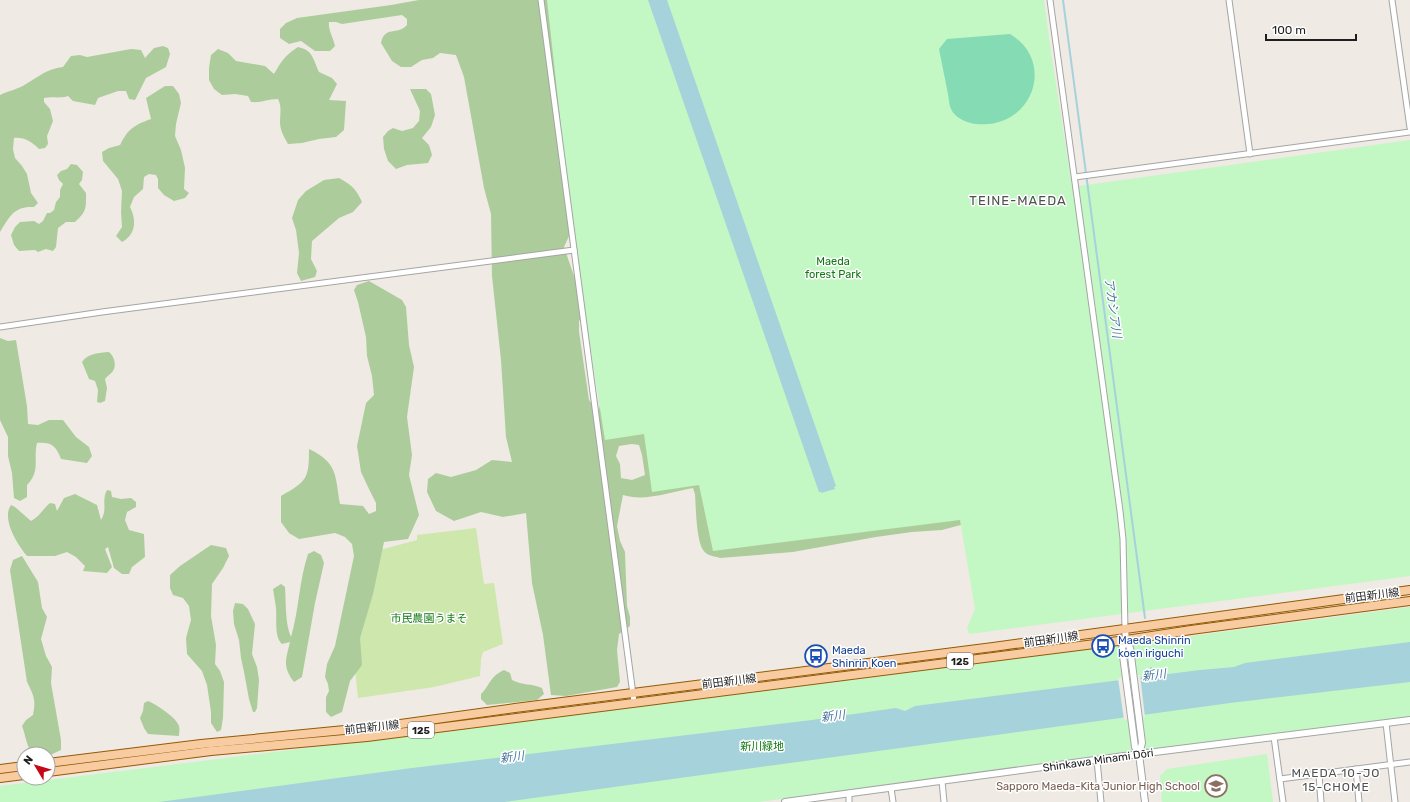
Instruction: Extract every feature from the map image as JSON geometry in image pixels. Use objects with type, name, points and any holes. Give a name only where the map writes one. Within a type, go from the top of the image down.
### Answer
[{"type":"main road","name":"前田新川線","points":[[56,762],[201,744],[386,726],[1410,590]]},
{"type":"main road","name":"前田新川線","points":[[56,771],[212,751],[366,737],[634,702],[1126,645],[1191,630],[1410,600]]},
{"type":"main road","points":[[0,769],[16,767]]},
{"type":"main road","points":[[0,778],[16,776]]},
{"type":"street","points":[[541,0],[634,702]]},
{"type":"street","points":[[1050,0],[1076,177],[1120,511],[1123,539],[1126,645],[1135,744],[1139,754],[1145,802]]},
{"type":"street","points":[[1229,0],[1250,154]]},
{"type":"street","points":[[1392,0],[1410,128]]},
{"type":"street","points":[[1076,177],[1410,132]]},
{"type":"street","points":[[0,328],[110,311],[574,250]]},
{"type":"street","points":[[1126,645],[1142,743],[1139,754]]},
{"type":"street","name":"Shinkawa Minami Dōri","points":[[786,802],[1139,754],[1410,720]]},
{"type":"street","points":[[1386,723],[1392,764],[1395,802]]},
{"type":"street","points":[[1274,738],[1282,802]]},
{"type":"street","points":[[1097,760],[1101,802]]},
{"type":"street","points":[[1280,779],[1410,762]]},
{"type":"street","points":[[1356,769],[1359,802]]},
{"type":"street","points":[[1318,774],[1321,802]]},
{"type":"street","points":[[942,781],[944,802]]},
{"type":"street","points":[[891,788],[893,802]]},
{"type":"street","points":[[849,793],[850,802]]},
{"type":"green space","points":[[419,0],[596,0],[856,489],[972,522],[942,530],[876,537],[793,552],[720,558],[706,554],[701,545],[693,488],[649,497],[631,497],[623,495],[617,526],[620,541],[625,552],[627,606],[630,617],[630,626],[619,634],[617,650],[620,682],[617,687],[566,696],[551,695],[543,635],[532,583],[526,513],[503,517],[481,512],[454,521],[436,511],[427,492],[428,479],[436,473],[451,477],[476,470],[492,460],[512,462],[506,437],[501,360],[492,276],[491,214],[484,188],[464,77],[456,55],[440,53],[433,58],[422,60],[411,67],[401,67],[392,61],[381,43],[385,34],[399,30],[407,25],[407,19],[402,15],[342,24],[329,22],[330,31],[335,46],[330,51],[315,51],[301,41],[289,44],[280,38],[280,29],[286,23],[297,18]],"holes":[[[569,226],[581,268],[574,276],[564,247],[569,236]],[[579,320],[591,330],[601,401],[598,413],[589,400],[579,332]],[[632,444],[639,445],[645,475],[632,480],[621,478],[620,464],[616,456],[619,446]]]},
{"type":"green space","name":"Maeda forest Park","points":[[547,0],[1044,0],[1072,187],[1410,140],[1410,576],[969,634],[967,628],[975,609],[960,520],[713,551],[699,485],[652,492],[644,434],[605,440],[574,245]]},
{"type":"green space","points":[[1010,34],[1024,46],[1032,61],[1035,76],[1032,92],[1024,106],[1012,116],[995,123],[976,124],[962,120],[955,115],[950,107],[939,49],[947,39]]},
{"type":"green space","points":[[163,46],[168,48],[170,54],[166,67],[146,78],[135,100],[129,99],[126,91],[118,91],[98,98],[95,105],[73,101],[68,96],[44,98],[44,102],[50,109],[53,121],[47,136],[48,144],[45,148],[39,149],[28,140],[14,138],[13,149],[15,158],[27,174],[31,193],[38,203],[34,207],[22,208],[13,213],[0,232],[0,95],[23,86],[48,71],[63,67],[71,56],[80,55],[87,57],[131,49],[141,50],[145,58],[154,48]]},
{"type":"green space","points":[[298,47],[307,50],[314,59],[319,72],[332,78],[337,84],[329,100],[346,101],[344,130],[336,137],[288,144],[281,128],[278,99],[251,102],[248,96],[235,94],[222,95],[214,89],[209,80],[211,55],[218,49],[228,53],[236,61],[265,66],[274,74],[284,59]]},
{"type":"green space","points":[[165,86],[173,86],[179,94],[181,103],[175,136],[181,150],[185,168],[184,189],[189,193],[185,198],[174,201],[164,195],[158,188],[158,179],[156,175],[149,174],[144,177],[143,189],[134,197],[130,207],[134,221],[133,231],[127,239],[122,242],[116,236],[122,227],[122,191],[118,179],[103,161],[102,152],[120,145],[132,128],[151,119],[146,98]]},
{"type":"green space","points":[[410,89],[426,89],[431,94],[435,115],[431,127],[422,138],[429,145],[432,155],[428,163],[407,165],[396,169],[388,161],[384,149],[383,137],[393,128],[402,131],[413,128],[419,121],[420,111]]},
{"type":"green space","points":[[71,164],[77,165],[83,172],[82,180],[79,184],[86,193],[86,206],[84,212],[75,222],[66,222],[58,228],[56,247],[53,251],[46,249],[38,252],[35,250],[19,251],[14,245],[11,235],[15,227],[20,222],[34,221],[39,224],[43,221],[47,213],[54,210],[56,202],[60,197],[60,190],[63,184],[57,175],[61,171],[67,169]]},
{"type":"green space","points":[[339,178],[353,188],[362,202],[353,212],[339,218],[312,241],[311,259],[317,271],[315,277],[301,281],[297,273],[299,253],[296,230],[292,218],[298,200],[306,191],[324,180]]},
{"type":"green space","points":[[369,281],[402,300],[406,307],[409,345],[414,367],[407,417],[412,455],[409,475],[419,515],[408,539],[384,542],[373,594],[360,638],[362,665],[350,681],[342,712],[331,717],[326,712],[326,697],[329,691],[325,677],[327,664],[335,646],[354,556],[352,544],[345,537],[335,533],[299,539],[289,533],[281,522],[281,496],[296,487],[305,478],[308,467],[309,449],[325,459],[334,471],[340,504],[363,506],[369,514],[376,511],[376,503],[361,472],[357,446],[366,403],[374,395],[372,376],[367,356],[366,337],[354,290],[357,285]]},
{"type":"green space","points":[[0,338],[8,341],[16,340],[27,406],[28,424],[38,425],[49,420],[63,420],[76,437],[89,447],[92,456],[87,463],[61,459],[55,448],[50,444],[37,443],[34,475],[27,485],[27,497],[20,501],[14,498],[12,473],[8,456],[8,437],[0,420]]},
{"type":"green space","points":[[109,352],[114,358],[115,366],[113,371],[105,379],[107,388],[105,401],[100,403],[97,402],[98,390],[95,381],[89,379],[82,362],[91,355]]},
{"type":"green space","points":[[107,490],[111,491],[112,497],[121,499],[131,498],[136,502],[136,507],[127,512],[125,520],[129,530],[144,534],[145,557],[132,567],[129,574],[122,574],[114,568],[108,547],[105,549],[112,567],[107,573],[83,571],[85,566],[76,557],[67,552],[55,556],[27,556],[15,539],[8,517],[8,511],[11,505],[31,521],[37,517],[50,503],[55,504],[57,511],[64,498],[75,494],[97,505],[101,520],[104,512],[105,494]]},
{"type":"green space","name":"市民農園うまそ","points":[[476,528],[484,584],[494,583],[503,644],[483,652],[480,676],[434,687],[358,698],[354,659],[380,550],[417,540],[417,535]]},
{"type":"green space","points":[[211,545],[226,548],[229,556],[212,584],[211,616],[216,645],[215,664],[220,671],[224,682],[223,718],[221,730],[217,732],[211,723],[207,685],[202,671],[187,654],[186,638],[191,620],[189,606],[183,598],[173,595],[170,588],[170,575],[180,566]]},
{"type":"green space","points":[[314,551],[321,555],[324,563],[315,603],[302,677],[294,682],[286,667],[286,658],[290,642],[282,644],[278,637],[273,589],[281,584],[285,587],[287,619],[291,637],[305,564],[308,554]]},
{"type":"green space","points":[[22,556],[38,582],[42,608],[47,617],[41,639],[46,656],[52,667],[51,683],[61,740],[61,750],[56,752],[56,746],[28,746],[22,726],[26,720],[33,715],[34,702],[33,695],[27,682],[10,570],[13,560]]},
{"type":"green space","points":[[235,603],[243,604],[248,609],[255,624],[252,654],[257,667],[259,680],[257,708],[255,712],[253,712],[249,699],[239,640],[234,624],[233,611]]},
{"type":"green space","name":"新川緑地","points":[[1410,607],[1410,717],[1120,753],[758,802],[0,802],[0,786],[16,784],[16,786],[56,786],[56,779],[663,704]]},
{"type":"green space","points":[[504,670],[510,673],[512,680],[542,688],[544,694],[537,700],[487,705],[481,699],[481,694],[495,675]]},
{"type":"green space","points":[[148,701],[161,708],[174,719],[179,726],[179,736],[148,734],[140,718],[144,703]]},
{"type":"green space","name":"Sapporo Maeda-Kita Junior High School","points":[[1267,754],[1273,802],[1162,802],[1160,776],[1167,769]]},
{"type":"water","points":[[648,0],[667,0],[836,486],[834,487],[835,489],[821,493],[819,492]]},
{"type":"water","name":"新川","points":[[1410,642],[1410,682],[1230,703],[504,802],[159,802],[412,768],[812,720],[896,708],[905,711],[915,706],[1234,667],[1245,663]]},
{"type":"pier","points":[[1140,675],[1145,717],[1124,720],[1118,678]]},
{"type":"waterway","name":"アカシア川","points":[[1063,0],[1145,618]]},
{"type":"waterway","name":"アカシア川","points":[[1151,668],[1152,678]]},
{"type":"place","name":"Maeda Shinrin koen iriguchi","points":[[1103,646]]},
{"type":"place","name":"Maeda Shinrin Koen","points":[[816,656]]},
{"type":"place","name":"Sapporo Maeda-Kita Junior High School","points":[[1216,786]]},
{"type":"district","name":"TEINE-MAEDA","points":[[1018,200]]},
{"type":"district","name":"MAEDA 10-JO 15-CHOME","points":[[1336,780]]}]
